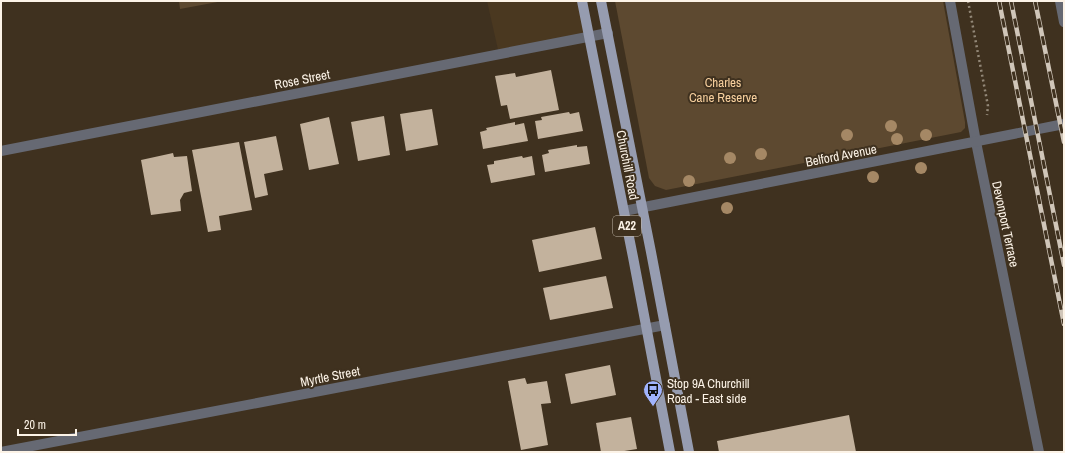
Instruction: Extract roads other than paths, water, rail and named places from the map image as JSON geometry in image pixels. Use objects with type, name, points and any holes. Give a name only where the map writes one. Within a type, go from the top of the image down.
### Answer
[{"type":"main road","name":"Churchill Road","points":[[582,1],[670,452]]},
{"type":"main road","name":"Churchill Road","points":[[601,1],[689,452]]},
{"type":"street","name":"Devonport Terrace","points":[[950,1],[980,141],[1039,452]]},
{"type":"street","points":[[1060,1],[1064,22]]},
{"type":"street","name":"Rose Street","points":[[1,151],[608,33]]},
{"type":"street","name":"Belford Avenue","points":[[624,211],[1064,124]]},
{"type":"street","name":"Myrtle Street","points":[[1,452],[665,325]]},
{"type":"railway","points":[[999,1],[1064,324]]},
{"type":"railway","points":[[1011,1],[1064,265]]},
{"type":"railway","points":[[1035,1],[1064,142]]},
{"type":"place","name":"Stop 9A Churchill Road - East side","points":[[653,407]]},
{"type":"park label","name":"Charles Cane Reserve","points":[[723,90]]}]
